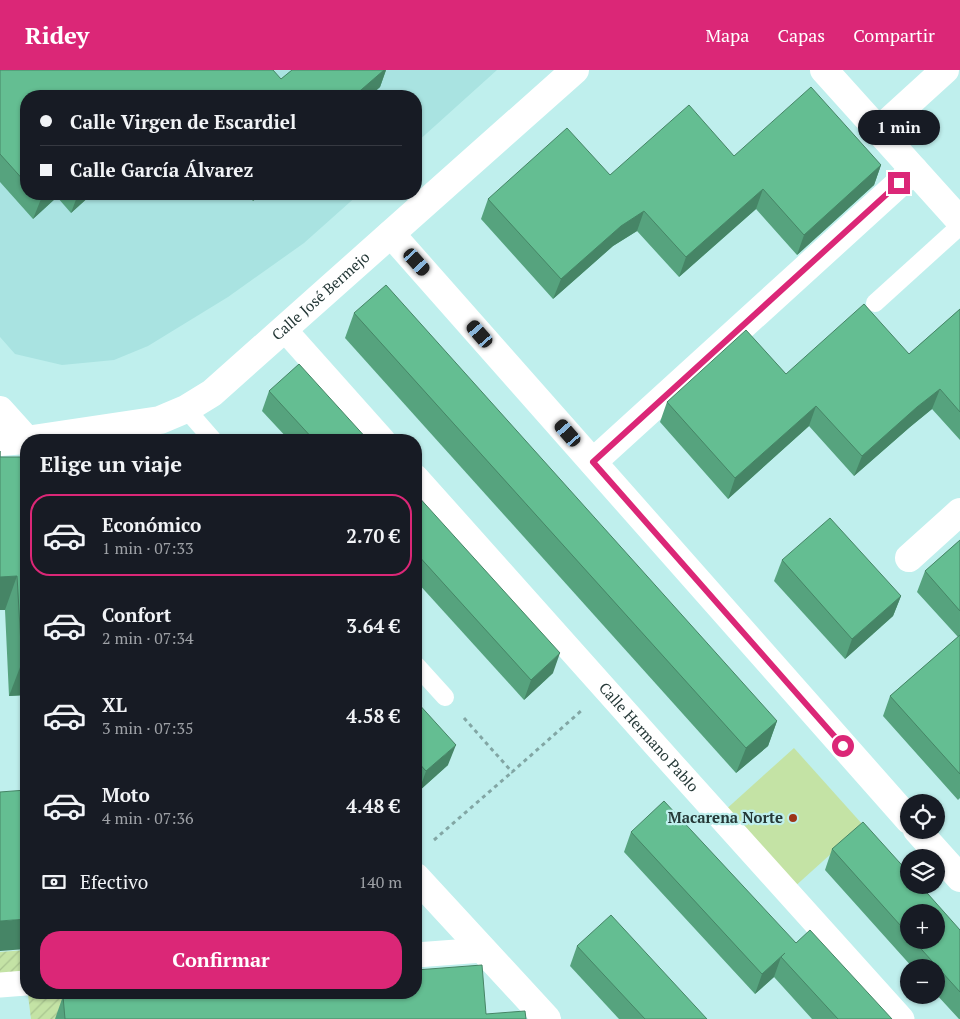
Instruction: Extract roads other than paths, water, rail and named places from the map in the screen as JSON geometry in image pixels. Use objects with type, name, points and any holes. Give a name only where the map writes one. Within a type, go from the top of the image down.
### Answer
[{"type":"street","name":"Calle José Bermejo","points":[[66,434],[160,420],[186,410],[212,394],[575,70]]},
{"type":"street","points":[[824,70],[960,221]]},
{"type":"street","points":[[879,130],[946,70]]},
{"type":"street","points":[[593,462],[914,170]]},
{"type":"street","points":[[392,234],[900,810]]},
{"type":"street","points":[[284,329],[378,434]]},
{"type":"street","points":[[0,410],[21,434]]},
{"type":"street","name":"Calle José Bermejo","points":[[0,442],[20,440]]},
{"type":"street","name":"Calle Hermano Pablo","points":[[422,484],[902,1019]]},
{"type":"street","points":[[910,558],[960,512]]},
{"type":"street","points":[[926,839],[957,868]]},
{"type":"street","points":[[422,884],[547,1019]]},
{"type":"street","points":[[422,955],[483,950]]},
{"type":"street","points":[[0,985],[20,983]]},
{"type":"lane","points":[[875,303],[960,226]]},
{"type":"lane","points":[[186,410],[208,434]]},
{"type":"lane","points":[[422,671],[445,696]]},
{"type":"place","name":"Macarena Norte","points":[[793,818]]}]
